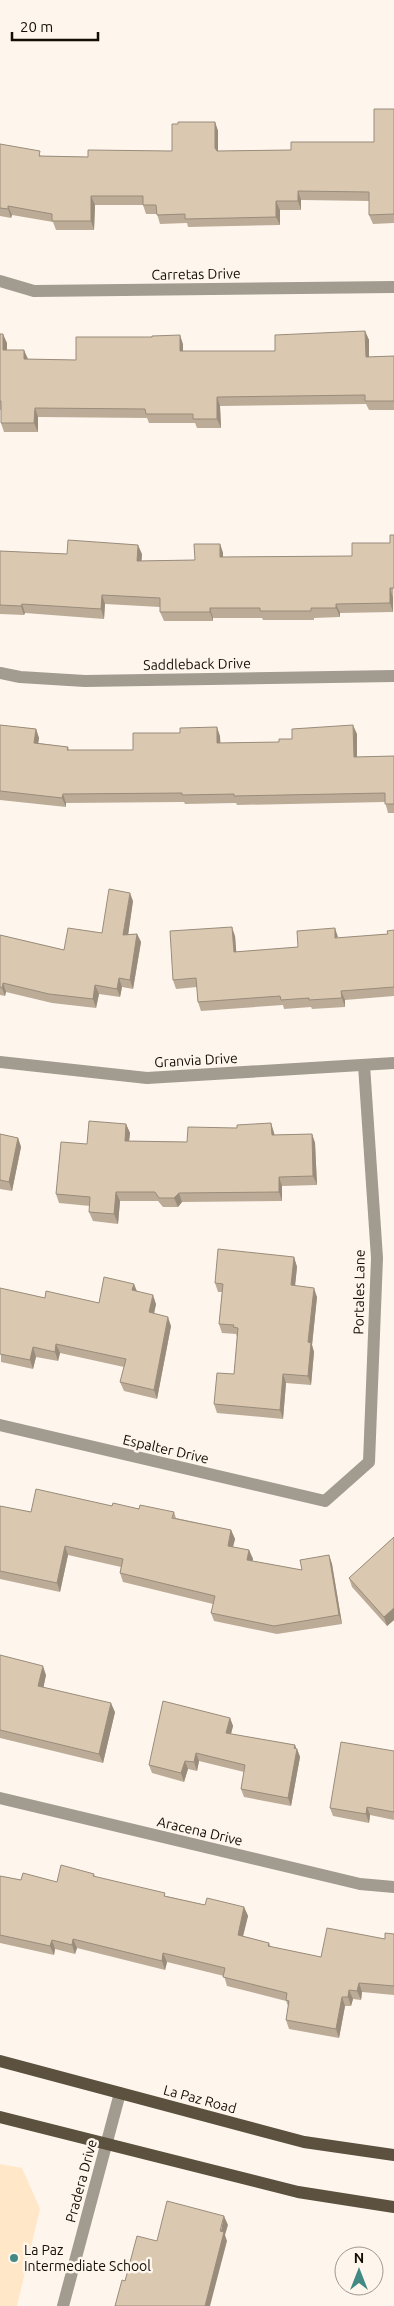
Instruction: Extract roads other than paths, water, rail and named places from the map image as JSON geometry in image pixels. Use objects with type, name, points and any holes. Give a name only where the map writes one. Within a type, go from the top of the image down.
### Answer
[{"type":"main road","name":"La Paz Road","points":[[0,2062],[304,2142],[394,2155]]},
{"type":"main road","points":[[0,2117],[298,2192],[394,2207]]},
{"type":"street","name":"Carretas Drive","points":[[0,282],[34,291],[394,288]]},
{"type":"street","name":"Saddleback Drive","points":[[0,673],[20,677],[85,681],[394,676]]},
{"type":"street","name":"Granvia Drive","points":[[0,1062],[147,1078],[394,1063]]},
{"type":"street","name":"Portales Lane","points":[[326,1501],[369,1462],[376,1258],[364,1065]]},
{"type":"street","name":"Espalter Drive","points":[[0,1425],[326,1501]]},
{"type":"street","name":"Aracena Drive","points":[[0,1798],[360,1884],[394,1887]]},
{"type":"street","name":"Pradera Drive","points":[[63,2306],[120,2093]]},
{"type":"place","name":"La Paz Intermediate School","points":[[14,2258]]}]
